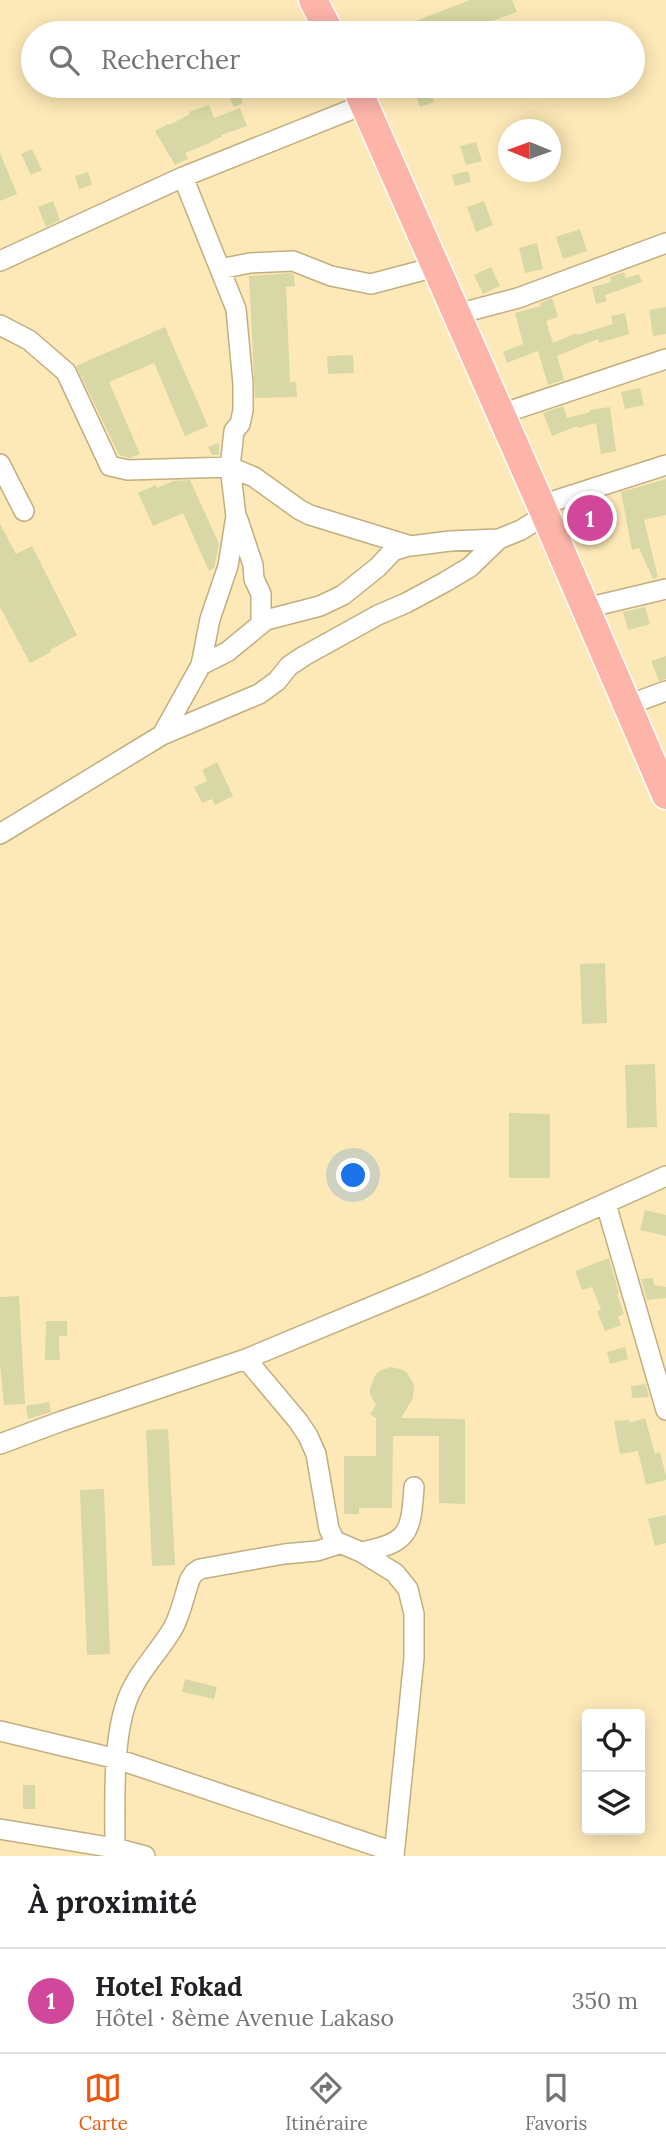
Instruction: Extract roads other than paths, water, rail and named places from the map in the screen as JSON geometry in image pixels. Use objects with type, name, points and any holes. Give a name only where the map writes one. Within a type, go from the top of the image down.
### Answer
[{"type":"highway","points":[[313,0],[324,21]]},
{"type":"highway","points":[[361,98],[666,795]]},
{"type":"street","points":[[0,261],[354,98]]},
{"type":"street","points":[[183,177],[236,309],[243,410],[240,424],[234,432],[230,467],[236,516],[261,594],[261,624]]},
{"type":"street","points":[[457,314],[518,298],[666,243]]},
{"type":"street","points":[[220,269],[250,263],[293,261],[331,276],[371,284],[435,267]]},
{"type":"street","points":[[0,325],[29,340],[66,372],[110,466],[128,470],[230,467],[254,477],[300,510],[408,546]]},
{"type":"street","points":[[501,414],[666,359]]},
{"type":"street","points":[[0,464],[24,511]]},
{"type":"street","points":[[201,665],[226,652],[266,620],[320,606],[343,595],[377,568],[393,551],[408,546],[499,539],[521,530],[543,510],[666,465]]},
{"type":"street","points":[[162,735],[201,665],[209,619],[228,566],[236,516]]},
{"type":"street","points":[[0,834],[162,735],[259,694],[304,656],[470,567],[499,539]]},
{"type":"street","points":[[586,608],[666,589]]},
{"type":"street","points":[[628,705],[666,691]]},
{"type":"street","points":[[0,1444],[246,1359],[426,1284],[666,1175]]},
{"type":"street","points":[[606,1204],[666,1410]]},
{"type":"street","points":[[0,1731],[117,1759],[394,1854],[414,1658],[414,1614],[408,1589],[395,1573],[361,1552],[335,1541],[329,1529],[316,1454],[308,1436],[246,1359]]},
{"type":"street","points":[[361,1552],[386,1547],[408,1529],[412,1519],[414,1487]]},
{"type":"street","points":[[115,1848],[117,1759],[127,1699],[137,1678],[173,1629],[194,1573],[200,1569],[317,1551],[339,1544]]},
{"type":"street","points":[[0,1829],[115,1848],[145,1856]]},
{"type":"place","name":"Hotel Fokad","points":[[590,518]]}]
